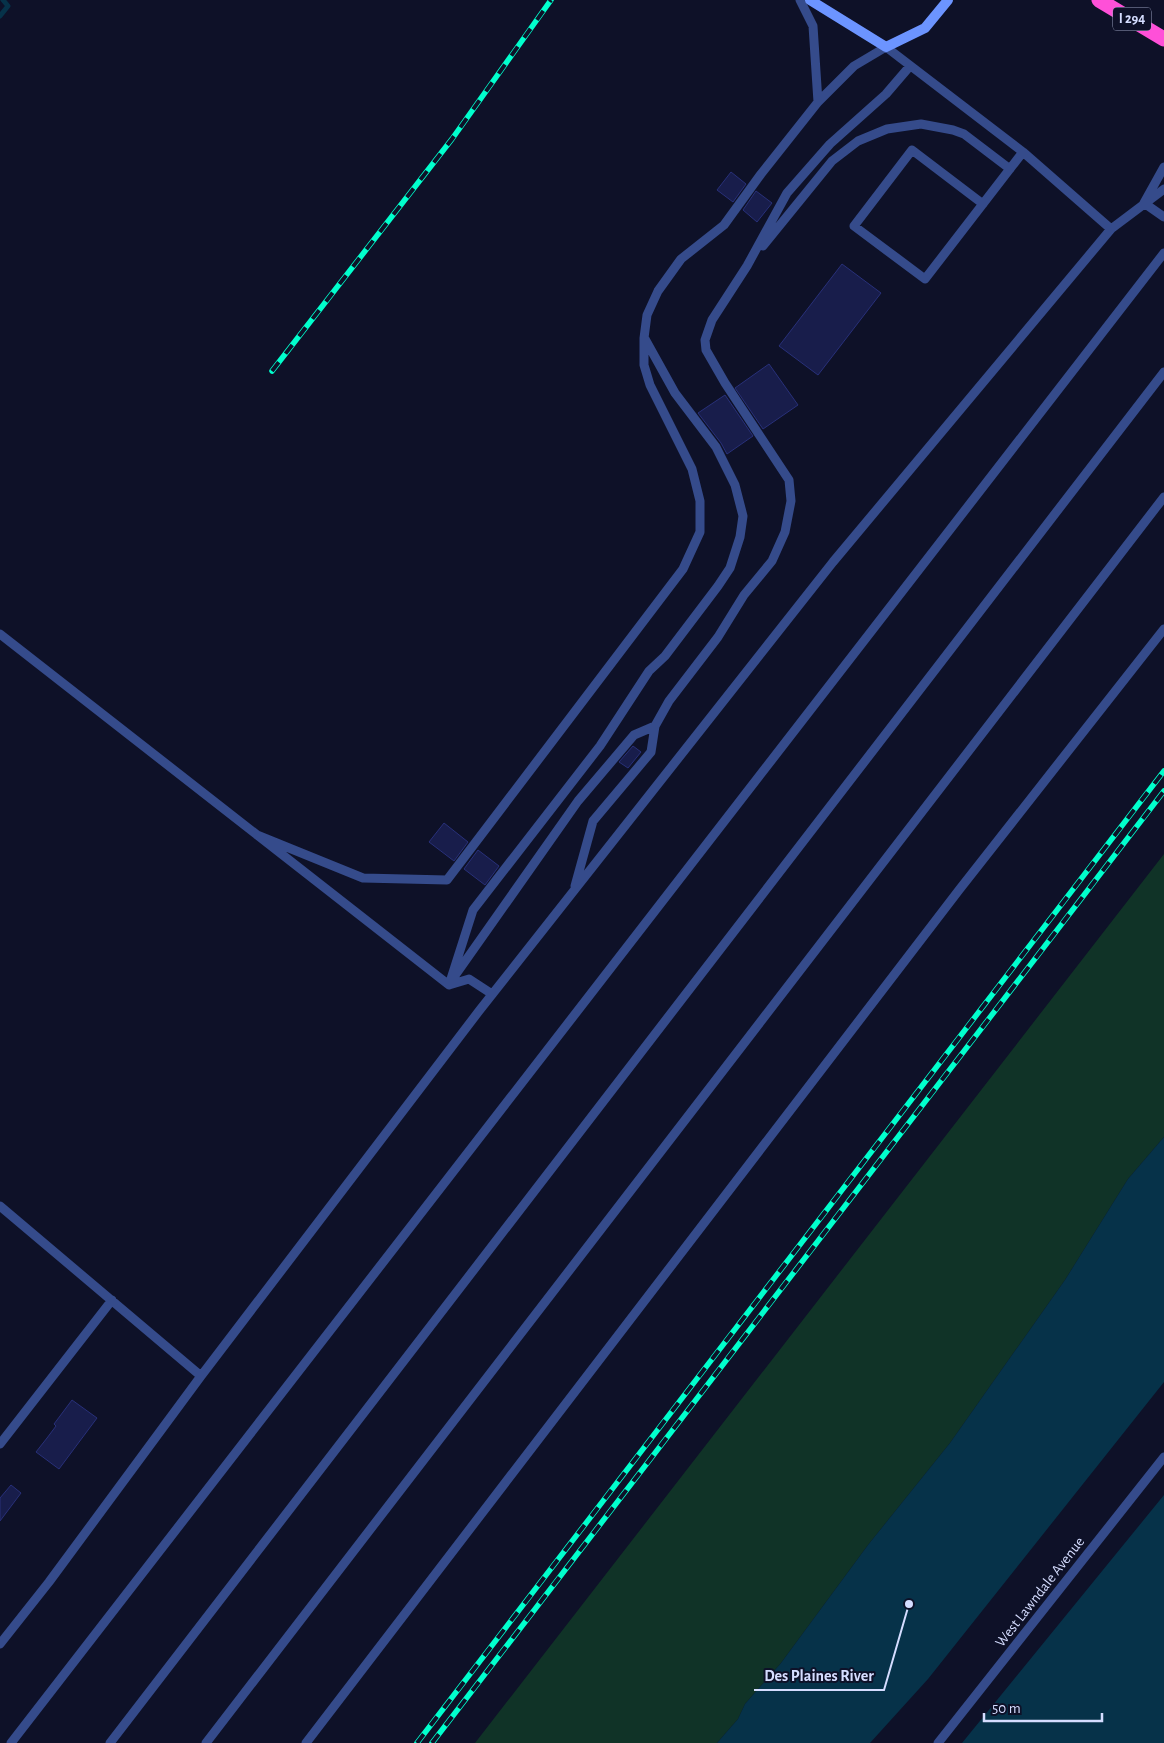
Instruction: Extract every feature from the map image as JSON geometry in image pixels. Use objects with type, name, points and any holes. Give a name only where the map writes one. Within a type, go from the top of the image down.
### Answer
[{"type":"highway","name":"I 294","points":[[1099,0],[1164,39]]},
{"type":"street","points":[[810,0],[886,47],[925,28],[948,0]]},
{"type":"lane","points":[[800,0],[814,26],[818,102]]},
{"type":"lane","points":[[257,835],[363,878],[447,880],[683,569],[700,532],[700,501],[692,469],[650,385],[644,365],[644,338],[648,315],[658,291],[681,259],[724,225],[761,174],[818,102],[854,66],[886,47],[1023,152],[1110,229]]},
{"type":"lane","points":[[573,891],[593,821],[651,752],[656,726],[669,701],[718,637],[744,594],[772,561],[785,532],[791,501],[790,480],[706,350],[705,340],[712,320],[746,266],[787,193],[830,144],[886,94],[910,66]]},
{"type":"lane","points":[[746,266],[832,161],[858,141],[887,129],[921,124],[953,130],[964,134],[1010,169]]},
{"type":"lane","points":[[983,204],[912,150],[854,226],[925,279],[983,204],[1023,152]]},
{"type":"lane","points":[[1144,203],[1164,167]]},
{"type":"lane","points":[[0,1644],[49,1582],[201,1376],[492,994],[833,562],[1110,229],[1164,188]]},
{"type":"lane","points":[[1144,203],[1164,217]]},
{"type":"lane","points":[[11,1743],[1164,253]]},
{"type":"lane","points":[[449,984],[474,910],[600,746],[649,671],[665,656],[718,586],[730,568],[740,537],[743,516],[735,485],[716,447],[675,394],[644,338]]},
{"type":"lane","points":[[110,1743],[1164,372]]},
{"type":"lane","points":[[206,1743],[1164,497]]},
{"type":"lane","points":[[306,1743],[959,890],[1164,629]]},
{"type":"lane","points":[[0,634],[449,984]]},
{"type":"lane","points":[[449,984],[578,801],[634,736],[656,726]]},
{"type":"lane","points":[[449,984],[469,979],[492,994]]},
{"type":"lane","points":[[0,1206],[201,1376]]},
{"type":"lane","points":[[0,1444],[112,1300]]},
{"type":"lane","name":"West Lawndale Avenue","points":[[938,1743],[1164,1457]]},
{"type":"green space","points":[[1164,854],[1164,1137],[1128,1179],[1065,1280],[950,1443],[868,1545],[781,1663],[745,1704],[738,1719],[717,1743],[475,1743]]},
{"type":"water","points":[[1164,1137],[1164,1382],[928,1679],[870,1743],[717,1743],[738,1719],[745,1704],[781,1663],[868,1545],[950,1443],[1065,1280],[1128,1179]]},
{"type":"water","points":[[1164,1495],[1164,1743],[962,1743]]},
{"type":"building","points":[[731,172],[746,184],[733,202],[717,190]]},
{"type":"building","points":[[756,191],[772,203],[757,222],[743,210]]},
{"type":"building","points":[[842,264],[881,293],[818,375],[779,346]]},
{"type":"building","points":[[769,364],[798,405],[763,429],[735,388]]},
{"type":"building","points":[[725,395],[753,436],[727,454],[698,413]]},
{"type":"building","points":[[633,746],[641,752],[628,768],[619,762]]},
{"type":"building","points":[[444,823],[468,842],[454,861],[429,842]]},
{"type":"building","points":[[478,850],[499,866],[485,885],[464,869]]},
{"type":"building","points":[[72,1400],[97,1418],[59,1469],[36,1452],[56,1426],[54,1424]]},
{"type":"building","points":[[11,1485],[21,1493],[0,1521],[0,1498]]},
{"type":"waterway","points":[[0,16],[8,6],[3,0]]},
{"type":"railway","points":[[272,371],[452,139],[551,0]]},
{"type":"railway","points":[[417,1743],[1164,771]]},
{"type":"railway","points":[[432,1743],[1164,791]]},
{"type":"place","name":"Des Plaines River","points":[[909,1604]]}]
